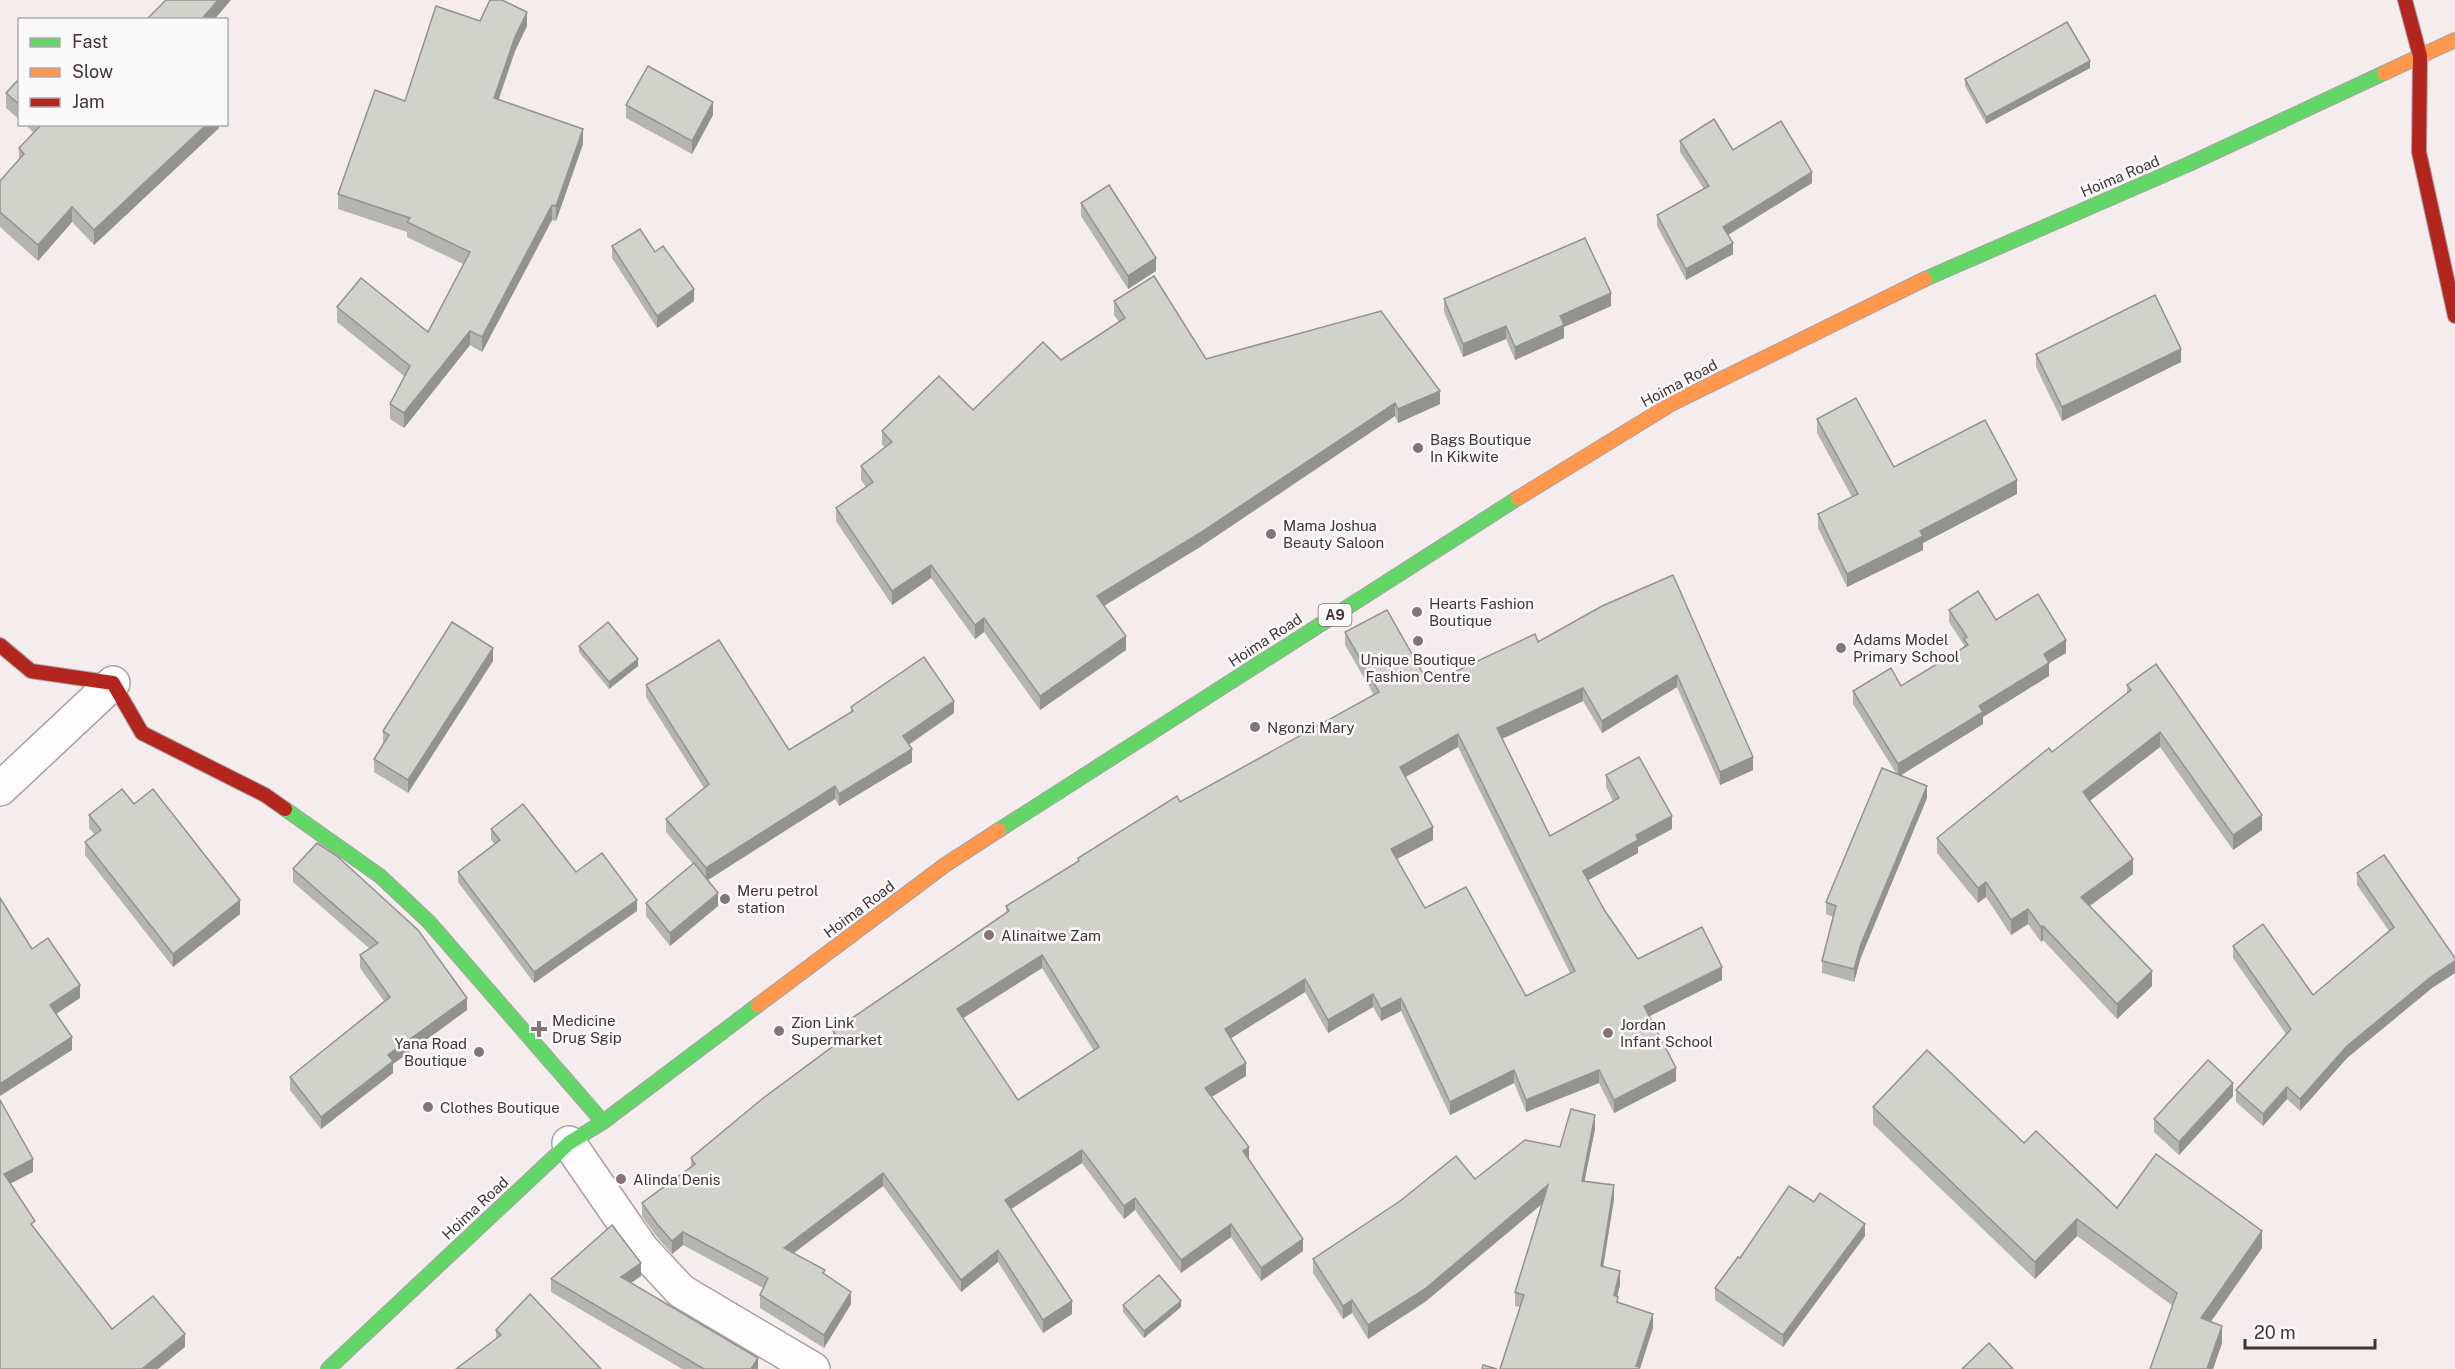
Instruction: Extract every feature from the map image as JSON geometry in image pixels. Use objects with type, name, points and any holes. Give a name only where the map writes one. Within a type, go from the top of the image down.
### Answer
[{"type":"main road","points":[[2405,0],[2420,56],[2420,152],[2455,316]]},
{"type":"main road","name":"Hoima Road","points":[[328,1369],[569,1143],[603,1122],[945,865],[1467,530],[1673,403],[1950,267],[2189,164],[2455,40]]},
{"type":"main road","points":[[0,645],[31,671],[113,683],[142,733],[265,795],[380,876],[429,922],[603,1122]]},
{"type":"street","points":[[0,789],[113,683]]},
{"type":"street","points":[[569,1143],[642,1249],[681,1291],[813,1369]]},
{"type":"building","points":[[166,0],[218,0],[203,18],[148,18]]},
{"type":"building","points":[[490,0],[502,0],[527,12],[515,37],[494,98],[583,129],[556,206],[552,205],[482,337],[470,331],[404,413],[390,404],[410,366],[337,307],[361,278],[428,332],[470,252],[407,222],[410,218],[338,194],[375,90],[405,101],[436,6],[480,21]]},
{"type":"building","points":[[2067,22],[2090,61],[1986,117],[1965,79]]},
{"type":"building","points":[[648,66],[713,102],[692,141],[626,105]]},
{"type":"building","points":[[18,80],[18,103],[6,93]]},
{"type":"building","points":[[1714,119],[1733,150],[1781,121],[1812,172],[1723,227],[1733,243],[1686,269],[1657,215],[1709,186],[1680,141]]},
{"type":"building","points":[[40,126],[205,126],[94,230],[72,207],[38,245],[0,212],[0,181],[24,154],[19,148]]},
{"type":"building","points":[[1109,185],[1156,258],[1128,276],[1081,203]]},
{"type":"building","points":[[640,229],[655,252],[663,246],[694,289],[657,316],[612,246]]},
{"type":"building","points":[[1585,238],[1611,293],[1560,316],[1564,325],[1515,347],[1506,326],[1463,344],[1444,299]]},
{"type":"building","points":[[1154,276],[1206,359],[1381,311],[1440,391],[1398,409],[1395,403],[1200,533],[1097,596],[1126,636],[1040,696],[984,618],[975,625],[931,565],[892,591],[836,508],[873,482],[861,466],[892,442],[882,431],[939,376],[973,410],[1043,342],[1061,360],[1125,318],[1114,301]]},
{"type":"building","points":[[2155,295],[2181,349],[2062,407],[2036,354]]},
{"type":"building","points":[[1856,398],[1894,467],[1985,420],[2017,480],[1920,531],[1923,536],[1847,574],[1818,514],[1858,494],[1817,419]]},
{"type":"building","points":[[1673,575],[1753,757],[1720,772],[1677,675],[1602,721],[1583,688],[1497,728],[1550,836],[1619,798],[1606,775],[1639,757],[1672,816],[1636,835],[1638,840],[1583,871],[1605,911],[1638,959],[1702,927],[1722,967],[1644,1006],[1676,1068],[1614,1100],[1599,1070],[1526,1100],[1514,1070],[1450,1102],[1401,998],[1381,1009],[1373,994],[1328,1020],[1305,979],[1225,1029],[1246,1063],[1205,1088],[1249,1147],[1243,1151],[1303,1239],[1261,1268],[1231,1224],[1181,1260],[1135,1198],[1124,1206],[1082,1150],[1005,1200],[1072,1301],[1043,1320],[998,1250],[961,1280],[883,1173],[784,1248],[825,1270],[823,1273],[851,1292],[824,1335],[760,1295],[768,1278],[683,1232],[672,1241],[642,1203],[695,1164],[691,1158],[762,1099],[840,1041],[833,1031],[1009,911],[1006,906],[1177,796],[1180,802],[1379,692],[1345,632],[1387,610],[1429,684],[1535,634],[1538,642],[1602,606]],"holes":[[[1458,734],[1575,971],[1526,996],[1466,887],[1425,908],[1391,849],[1433,827],[1400,767]],[[1042,955],[1099,1047],[1018,1100],[957,1009]]]},
{"type":"building","points":[[1978,591],[1996,620],[2038,594],[2066,640],[2044,654],[2049,663],[1979,706],[1983,712],[1898,764],[1853,691],[1891,668],[1901,686],[1968,645],[1964,639],[1967,637],[1949,610]]},
{"type":"building","points":[[452,622],[493,648],[408,780],[374,759],[389,735],[383,731]]},
{"type":"building","points":[[608,622],[638,659],[609,682],[579,646]]},
{"type":"building","points":[[719,640],[789,750],[853,711],[851,707],[924,657],[954,701],[903,736],[912,749],[839,794],[835,786],[706,868],[666,819],[709,784],[646,685]]},
{"type":"building","points":[[2156,664],[2262,815],[2233,835],[2160,732],[2083,792],[2133,859],[2081,897],[2152,971],[2117,1004],[2043,926],[2041,927],[2028,909],[2011,920],[1986,882],[1978,888],[1937,838],[2049,748],[2052,752],[2131,690],[2127,685]]},
{"type":"building","points":[[1882,768],[1927,786],[1861,944],[1854,969],[1822,961],[1836,906],[1826,902]]},
{"type":"building","points":[[122,789],[134,804],[153,789],[240,900],[173,954],[85,842],[101,830],[89,815]]},
{"type":"building","points":[[523,804],[576,872],[602,853],[637,900],[534,972],[458,872],[500,840],[491,829]]},
{"type":"building","points":[[317,843],[337,856],[418,930],[467,998],[388,1055],[393,1061],[321,1117],[290,1077],[390,997],[360,955],[378,943],[293,869]]},
{"type":"building","points":[[2384,855],[2455,961],[2432,976],[2347,1046],[2300,1099],[2287,1087],[2263,1114],[2236,1090],[2291,1029],[2233,946],[2263,924],[2313,995],[2394,927],[2357,873]]},
{"type":"building","points":[[694,863],[718,893],[670,933],[646,903]]},
{"type":"building","points":[[0,898],[32,949],[48,938],[80,985],[50,1005],[72,1037],[0,1084]]},
{"type":"building","points":[[1927,1050],[2024,1143],[2036,1131],[2117,1208],[2156,1154],[2262,1231],[2201,1318],[2222,1326],[2207,1369],[2150,1369],[2177,1293],[2077,1219],[2035,1262],[1873,1107]]},
{"type":"building","points":[[2208,1060],[2233,1083],[2179,1142],[2154,1119]]},
{"type":"building","points":[[0,1100],[33,1159],[4,1174],[35,1221],[31,1224],[112,1329],[153,1296],[185,1334],[142,1369],[0,1369]]},
{"type":"building","points":[[1571,1109],[1595,1115],[1582,1181],[1614,1185],[1601,1266],[1620,1271],[1614,1295],[1618,1297],[1617,1302],[1653,1314],[1636,1366],[1639,1369],[1500,1369],[1524,1295],[1515,1292],[1548,1185],[1425,1289],[1368,1325],[1352,1300],[1343,1306],[1313,1259],[1400,1201],[1456,1156],[1475,1179],[1525,1140],[1560,1147]]},
{"type":"building","points":[[1789,1186],[1814,1202],[1820,1193],[1865,1224],[1783,1335],[1715,1288],[1738,1257],[1740,1258]]},
{"type":"building","points":[[612,1225],[641,1263],[621,1277],[758,1358],[751,1369],[704,1369],[551,1279]]},
{"type":"building","points":[[1159,1275],[1181,1301],[1144,1331],[1123,1305]]},
{"type":"building","points":[[530,1294],[601,1369],[456,1369],[501,1335],[496,1330]]},
{"type":"building","points":[[1989,1343],[2013,1369],[1962,1369]]},
{"type":"building","points":[[1483,1365],[1497,1369],[1482,1369]]},
{"type":"traffic: fast","points":[[1925,279],[2189,164],[2384,73]]},
{"type":"traffic: fast","points":[[999,830],[1518,498]]},
{"type":"traffic: fast","points":[[285,809],[380,876],[429,922],[603,1122]]},
{"type":"traffic: fast","points":[[328,1369],[569,1143],[603,1122],[758,1005]]},
{"type":"traffic: slow","points":[[2384,73],[2455,40]]},
{"type":"traffic: slow","points":[[1518,498],[1673,403],[1925,279]]},
{"type":"traffic: slow","points":[[758,1005],[945,865],[999,830]]},
{"type":"traffic: jam","points":[[2405,0],[2420,56],[2419,152],[2455,316]]},
{"type":"traffic: jam","points":[[0,645],[31,671],[113,683],[142,733],[265,795],[285,809]]},
{"type":"place","name":"Bags Boutique In Kikwite","points":[[1418,448]]},
{"type":"place","name":"Mama Joshua Beauty Saloon","points":[[1271,534]]},
{"type":"place","name":"Hearts Fashion Boutique","points":[[1417,612]]},
{"type":"place","name":"Unique Boutique Fashion Centre","points":[[1418,641]]},
{"type":"place","name":"Adams Model Primary School","points":[[1841,648]]},
{"type":"place","name":"Ngonzi Mary","points":[[1255,727]]},
{"type":"place","name":"Meru petrol station","points":[[725,899]]},
{"type":"place","name":"Alinaitwe Zam","points":[[989,935]]},
{"type":"place","name":"Medicine Drug Sgip","points":[[539,1029]]},
{"type":"place","name":"Zion Link Supermarket","points":[[779,1031]]},
{"type":"place","name":"Jordan Infant School","points":[[1608,1033]]},
{"type":"place","name":"Yana Road Boutique","points":[[479,1052]]},
{"type":"place","name":"Clothes Boutique","points":[[428,1107]]},
{"type":"place","name":"Alinda Denis","points":[[621,1179]]}]
